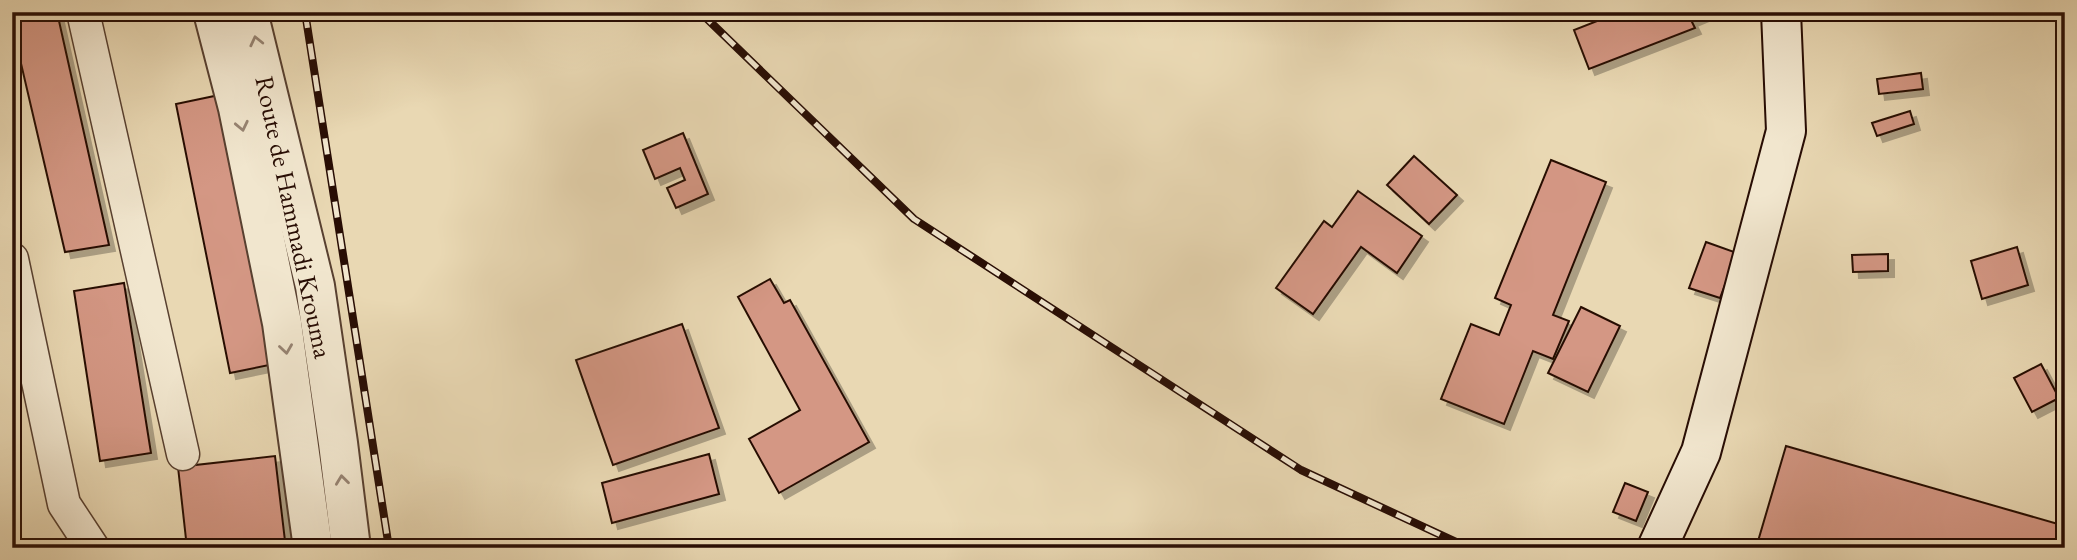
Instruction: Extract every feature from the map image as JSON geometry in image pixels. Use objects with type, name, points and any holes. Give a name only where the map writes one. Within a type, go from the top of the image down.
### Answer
[{"type":"street","points":[[83,12],[183,454]]},
{"type":"street","name":"Route de Hammadi Krouma","points":[[213,12],[238,108],[282,323],[313,548]]},
{"type":"street","name":"Route de Hammadi Krouma","points":[[248,12],[315,286],[351,548]]},
{"type":"street","points":[[1657,548],[1701,452],[1786,131],[1781,12]]},
{"type":"street","points":[[12,259],[64,504],[93,548]]},
{"type":"building","points":[[12,12],[57,12],[109,245],[65,252],[12,25]]},
{"type":"building","points":[[1620,12],[1710,12],[1691,20],[1695,28],[1589,69],[1574,30]]},
{"type":"building","points":[[1921,73],[1923,89],[1879,94],[1877,79]]},
{"type":"building","points":[[224,94],[279,363],[230,373],[176,104]]},
{"type":"building","points":[[1910,111],[1914,124],[1877,136],[1872,123]]},
{"type":"building","points":[[683,133],[708,194],[676,208],[667,188],[685,180],[680,168],[655,179],[643,150]]},
{"type":"building","points":[[1414,156],[1457,195],[1429,224],[1387,185]]},
{"type":"building","points":[[1551,160],[1606,182],[1553,315],[1569,321],[1553,359],[1533,351],[1504,424],[1441,399],[1471,324],[1499,335],[1511,305],[1495,298]]},
{"type":"building","points":[[1358,191],[1422,236],[1397,273],[1361,247],[1313,314],[1276,288],[1324,221],[1332,227]]},
{"type":"building","points":[[1706,242],[1737,253],[1720,298],[1689,288]]},
{"type":"building","points":[[2017,247],[2028,285],[1982,299],[1971,261]]},
{"type":"building","points":[[1888,254],[1888,271],[1853,272],[1852,255]]},
{"type":"building","points":[[770,279],[784,303],[790,300],[869,442],[779,493],[749,439],[800,410],[738,297]]},
{"type":"building","points":[[124,283],[151,453],[100,461],[74,291]]},
{"type":"building","points":[[1581,307],[1620,326],[1588,392],[1548,373]]},
{"type":"building","points":[[682,324],[719,428],[613,465],[576,360]]},
{"type":"building","points":[[2041,364],[2059,398],[2032,412],[2014,378]]},
{"type":"building","points":[[1786,446],[2065,526],[2065,548],[1756,548]]},
{"type":"building","points":[[709,454],[719,494],[612,523],[602,483]]},
{"type":"building","points":[[275,456],[285,541],[230,548],[187,548],[178,467]]},
{"type":"building","points":[[1625,483],[1648,492],[1636,521],[1613,512]]},
{"type":"railway","points":[[305,12],[389,548]]},
{"type":"railway","points":[[700,12],[914,219],[1301,470],[1469,548]]}]
